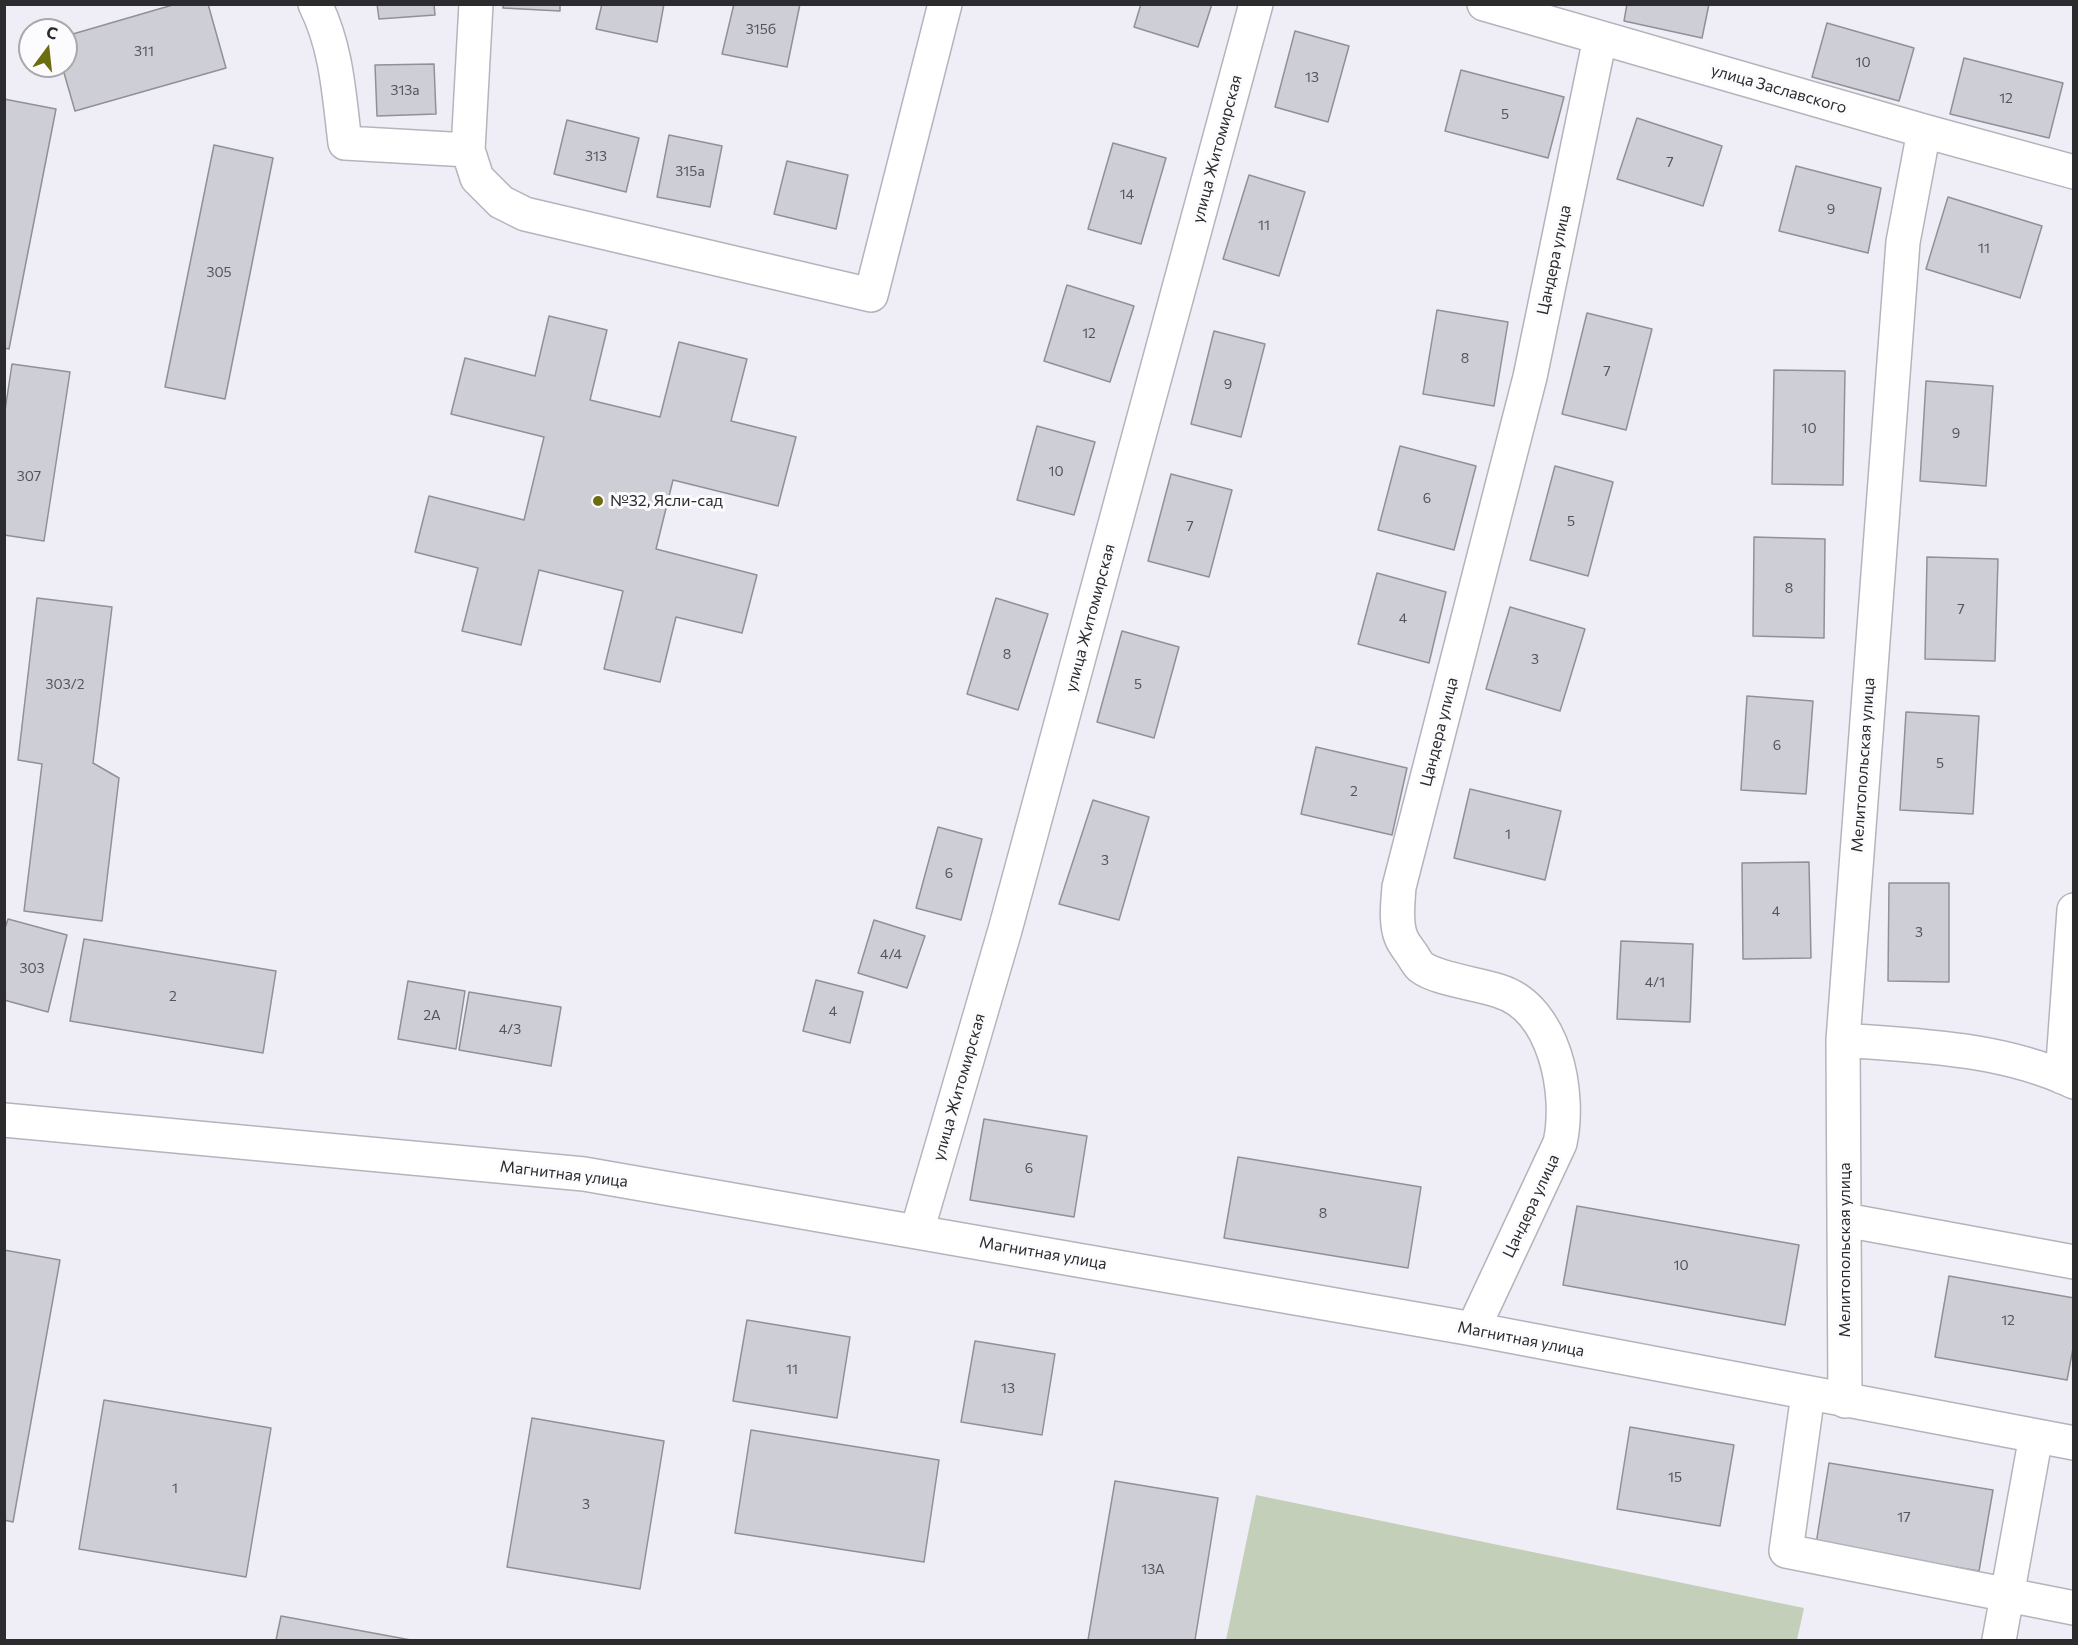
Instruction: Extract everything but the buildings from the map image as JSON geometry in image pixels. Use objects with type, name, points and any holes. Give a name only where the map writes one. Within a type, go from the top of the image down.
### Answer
[{"type":"street","points":[[315,4],[325,23],[334,56],[345,142],[468,150]]},
{"type":"street","points":[[476,4],[468,150],[477,178],[501,202],[525,214],[871,295],[945,4]]},
{"type":"street","name":"улица Житомирская","points":[[917,1231],[1005,930],[1256,4]]},
{"type":"street","name":"улица Заславского","points":[[1484,4],[2073,172]]},
{"type":"street","name":"Цандера улица","points":[[1473,1329],[1560,1143],[1564,1127],[1563,1097],[1558,1067],[1553,1050],[1535,1016],[1524,1004],[1500,991],[1440,975],[1421,967],[1400,936],[1399,886],[1530,377],[1600,38]]},
{"type":"street","name":"Мелитопольская улица","points":[[1845,1401],[1843,1040],[1903,242],[1924,131]]},
{"type":"street","points":[[1843,1040],[1931,1046],[1993,1056],[2068,1079],[2073,910]]},
{"type":"street","name":"Магнитная улица","points":[[4,1120],[584,1174],[1473,1329],[2073,1443]]},
{"type":"street","points":[[1845,1220],[2073,1262]]},
{"type":"street","points":[[1808,1394],[1786,1551],[2073,1608]]},
{"type":"street","points":[[1999,1641],[2036,1436]]},
{"type":"green space","points":[[1256,1495],[1804,1608],[1797,1640],[1226,1640]]},
{"type":"place","name":"№32, Ясли-сад","points":[[598,501]]}]
